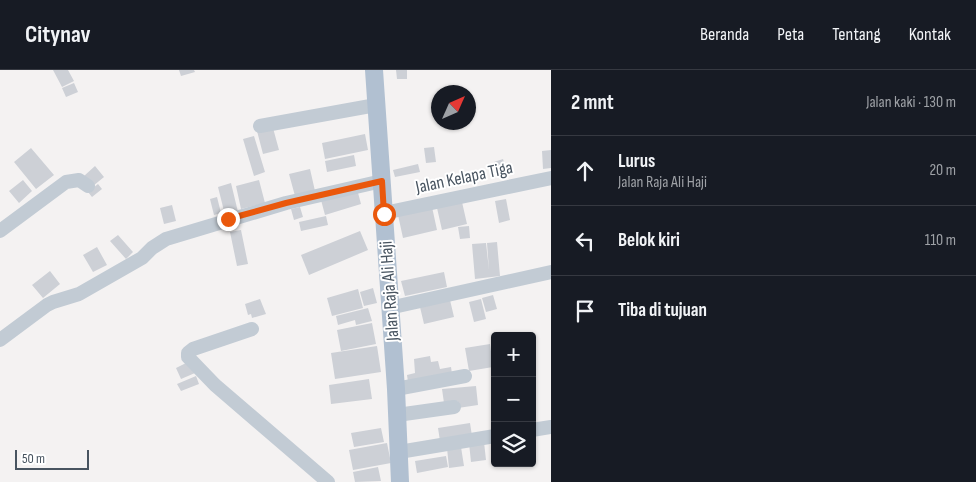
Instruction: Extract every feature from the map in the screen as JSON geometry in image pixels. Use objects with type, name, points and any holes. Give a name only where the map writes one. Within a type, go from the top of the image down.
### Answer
[{"type":"main road","name":"Jalan Raja Ali Haji","points":[[374,70],[396,389],[400,482]]},
{"type":"street","points":[[260,126],[376,105]]},
{"type":"street","name":"Jalan Kelapa Tiga","points":[[384,214],[551,178]]},
{"type":"street","points":[[0,231],[66,182],[79,180],[88,186]]},
{"type":"street","points":[[0,340],[47,305],[79,294],[142,258],[152,248],[166,239],[286,203],[382,181]]},
{"type":"street","points":[[389,308],[551,272]]},
{"type":"street","points":[[252,329],[193,350],[188,353],[188,357],[215,385],[328,482]]},
{"type":"street","points":[[396,389],[465,376]]},
{"type":"street","points":[[397,415],[454,407]]},
{"type":"street","points":[[536,429],[551,427]]},
{"type":"street","points":[[399,452],[491,437]]},
{"type":"building","points":[[53,70],[68,70],[74,81],[62,87]]},
{"type":"building","points":[[179,70],[194,70],[195,72],[181,76]]},
{"type":"building","points":[[396,70],[407,70],[407,79],[397,79]]},
{"type":"building","points":[[74,83],[78,92],[66,97],[62,88]]},
{"type":"building","points":[[273,128],[279,150],[263,154],[257,131]]},
{"type":"building","points":[[365,134],[368,150],[325,159],[322,143]]},
{"type":"building","points":[[254,136],[265,172],[254,176],[243,139]]},
{"type":"building","points":[[434,147],[436,162],[426,163],[424,148]]},
{"type":"building","points":[[31,148],[54,175],[36,189],[14,162]]},
{"type":"building","points":[[551,150],[551,168],[543,169],[542,151]]},
{"type":"building","points":[[354,155],[356,166],[327,172],[325,161]]},
{"type":"building","points":[[503,159],[507,173],[498,176],[494,162]]},
{"type":"building","points":[[418,164],[420,172],[395,177],[393,170]]},
{"type":"building","points":[[95,166],[104,177],[93,186],[84,176]]},
{"type":"building","points":[[310,169],[315,191],[295,196],[289,174]]},
{"type":"building","points":[[23,180],[32,191],[19,203],[9,191]]},
{"type":"building","points":[[259,180],[265,203],[241,209],[236,186]]},
{"type":"building","points":[[231,183],[238,212],[225,215],[218,187]]},
{"type":"building","points":[[98,184],[102,189],[92,197],[88,192]]},
{"type":"building","points":[[357,189],[361,204],[325,215],[321,200]]},
{"type":"building","points":[[217,197],[221,213],[214,215],[210,199]]},
{"type":"building","points":[[506,199],[510,220],[499,223],[495,201]]},
{"type":"building","points":[[462,202],[467,224],[442,230],[437,208]]},
{"type":"building","points":[[172,205],[176,221],[164,224],[160,208]]},
{"type":"building","points":[[300,207],[303,217],[294,220],[291,209]]},
{"type":"building","points":[[432,207],[437,230],[403,238],[398,215]]},
{"type":"building","points":[[326,216],[328,225],[301,231],[299,222]]},
{"type":"building","points":[[469,226],[470,238],[460,239],[458,227]]},
{"type":"building","points":[[241,230],[248,264],[237,266],[230,232]]},
{"type":"building","points":[[360,231],[368,250],[309,275],[301,255]]},
{"type":"building","points":[[118,235],[133,252],[126,259],[110,241]]},
{"type":"building","points":[[497,242],[500,276],[475,279],[472,244],[486,243],[489,270],[487,243]]},
{"type":"building","points":[[97,247],[107,265],[93,272],[83,255]]},
{"type":"building","points":[[50,271],[60,284],[43,298],[32,285]]},
{"type":"building","points":[[444,272],[447,287],[405,296],[401,281]]},
{"type":"building","points":[[373,288],[377,303],[364,306],[360,292]]},
{"type":"building","points":[[358,289],[363,308],[332,316],[327,298]]},
{"type":"building","points":[[493,295],[497,309],[486,312],[482,298]]},
{"type":"building","points":[[260,299],[266,314],[252,318],[251,314],[248,315],[245,304]]},
{"type":"building","points":[[481,299],[486,319],[474,322],[469,302]]},
{"type":"building","points":[[450,300],[454,317],[424,324],[420,307]]},
{"type":"building","points":[[368,308],[372,321],[356,325],[355,320],[338,325],[336,316]]},
{"type":"building","points":[[372,323],[376,344],[341,351],[337,330]]},
{"type":"building","points":[[490,344],[491,367],[469,371],[465,348]]},
{"type":"building","points":[[377,346],[381,372],[335,379],[331,353]]},
{"type":"building","points":[[430,356],[431,362],[438,361],[440,369],[451,367],[452,374],[408,382],[407,375],[415,373],[414,359]]},
{"type":"building","points":[[190,361],[195,373],[181,379],[176,368]]},
{"type":"building","points":[[196,376],[199,384],[181,391],[177,384]]},
{"type":"building","points":[[369,379],[372,399],[331,404],[329,385]]},
{"type":"building","points":[[476,386],[478,405],[458,408],[458,401],[444,403],[442,389]]},
{"type":"building","points":[[470,423],[472,436],[440,441],[438,428]]},
{"type":"building","points":[[381,428],[384,442],[354,447],[351,433]]},
{"type":"building","points":[[484,442],[486,460],[471,462],[469,443]]},
{"type":"building","points":[[387,443],[391,463],[353,470],[349,450]]},
{"type":"building","points":[[461,447],[464,466],[449,468],[447,448]]},
{"type":"building","points":[[446,456],[448,467],[417,473],[415,461]]},
{"type":"building","points":[[378,467],[381,481],[355,482],[353,472]]},
{"type":"route","points":[[228,219],[286,203],[382,181],[384,214]]}]
